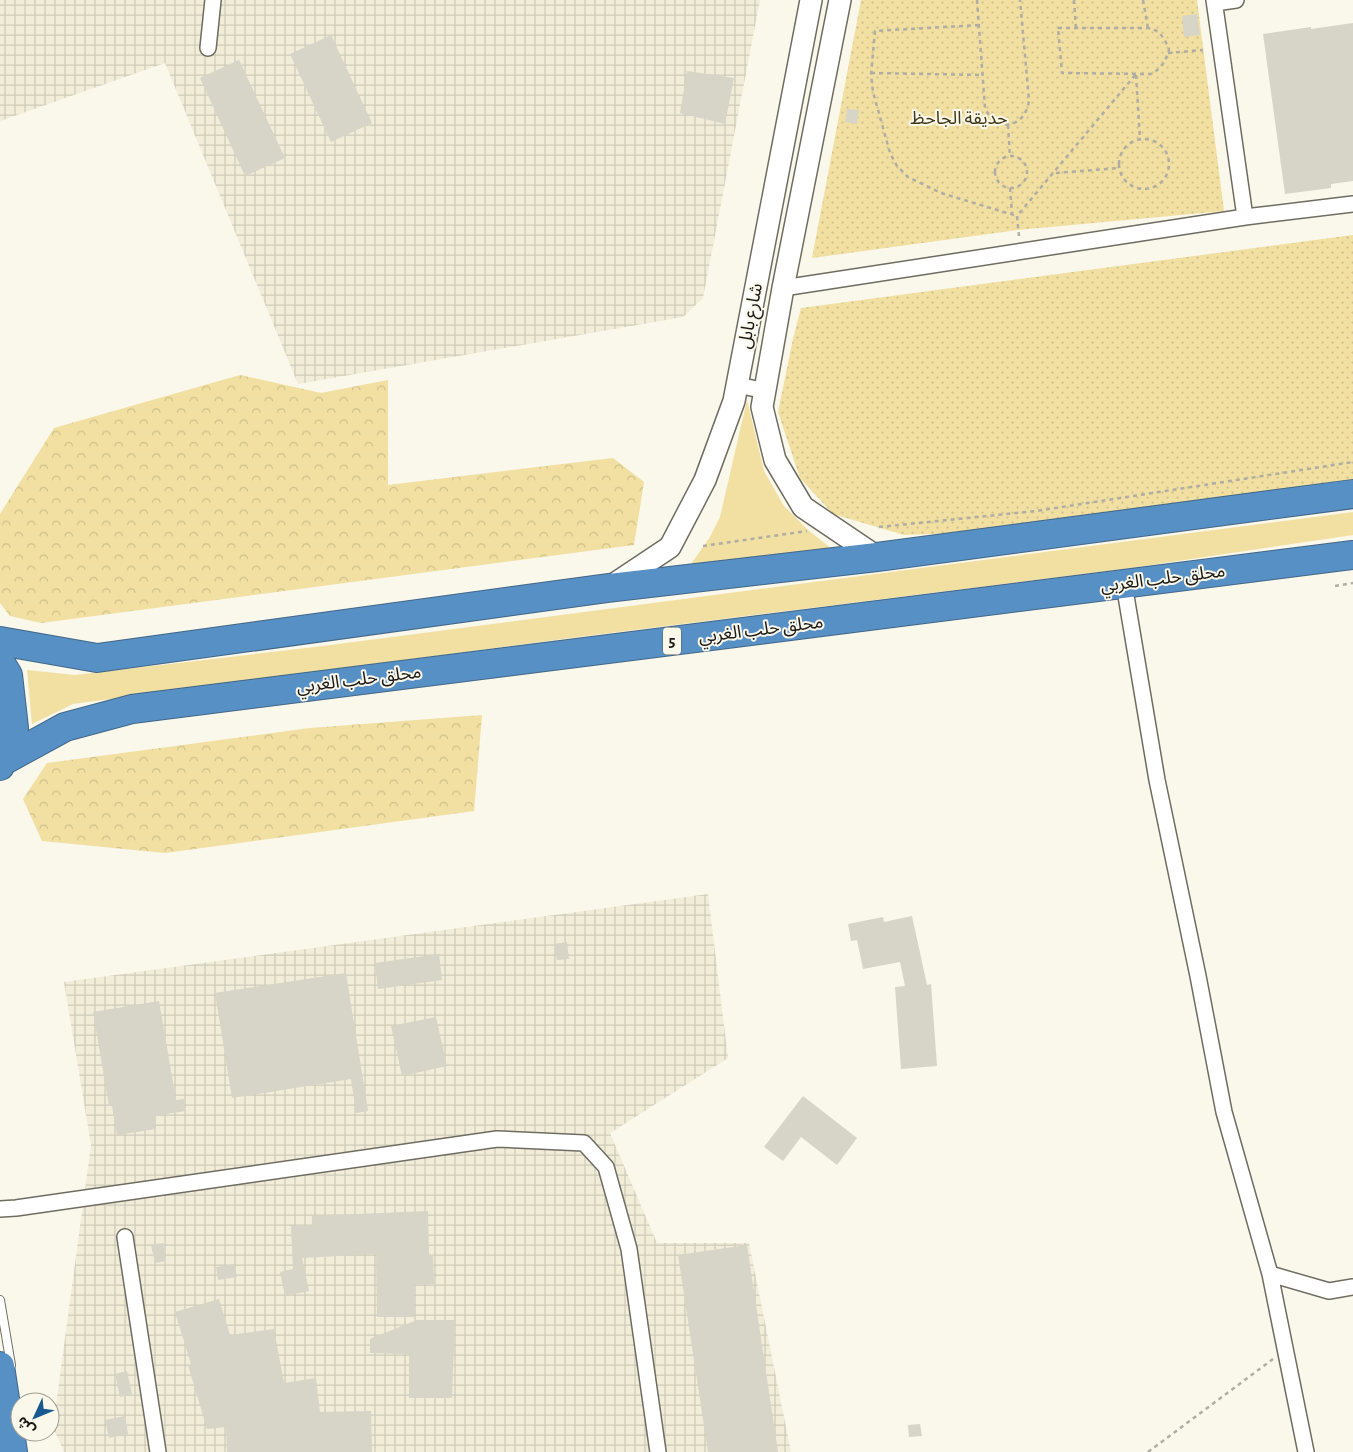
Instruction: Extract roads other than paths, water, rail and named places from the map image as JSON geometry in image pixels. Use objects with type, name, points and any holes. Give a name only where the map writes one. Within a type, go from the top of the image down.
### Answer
[{"type":"highway","points":[[0,641],[97,658],[608,588],[877,558],[1353,494]]},
{"type":"highway","name":"محلق حلب الغربي","points":[[1,764],[65,727],[132,709],[1353,555]]},
{"type":"highway","points":[[0,662],[8,675],[14,728],[1,764]]},
{"type":"highway","points":[[6,1370],[13,1452]]},
{"type":"street","points":[[208,48],[213,0]]},
{"type":"street","name":"شارع بابل","points":[[608,588],[670,547],[705,480],[734,401],[811,0]]},
{"type":"street","points":[[840,0],[783,288],[762,407],[775,460],[802,507],[877,558]]},
{"type":"street","points":[[1236,0],[1215,2],[1245,217]]},
{"type":"street","points":[[783,288],[1245,217],[1353,204]]},
{"type":"street","points":[[738,385],[765,391]]},
{"type":"street","points":[[1124,584],[1157,780],[1224,1112],[1270,1274],[1306,1452]]},
{"type":"street","points":[[0,1209],[497,1139],[584,1143],[606,1167],[629,1249],[658,1452]]},
{"type":"street","points":[[125,1237],[158,1452]]},
{"type":"street","points":[[1270,1274],[1329,1291],[1353,1287]]},
{"type":"lane","points":[[0,1300],[6,1370]]},
{"type":"park label","name":"حديقة الجاحظ","points":[[959,119]]}]
